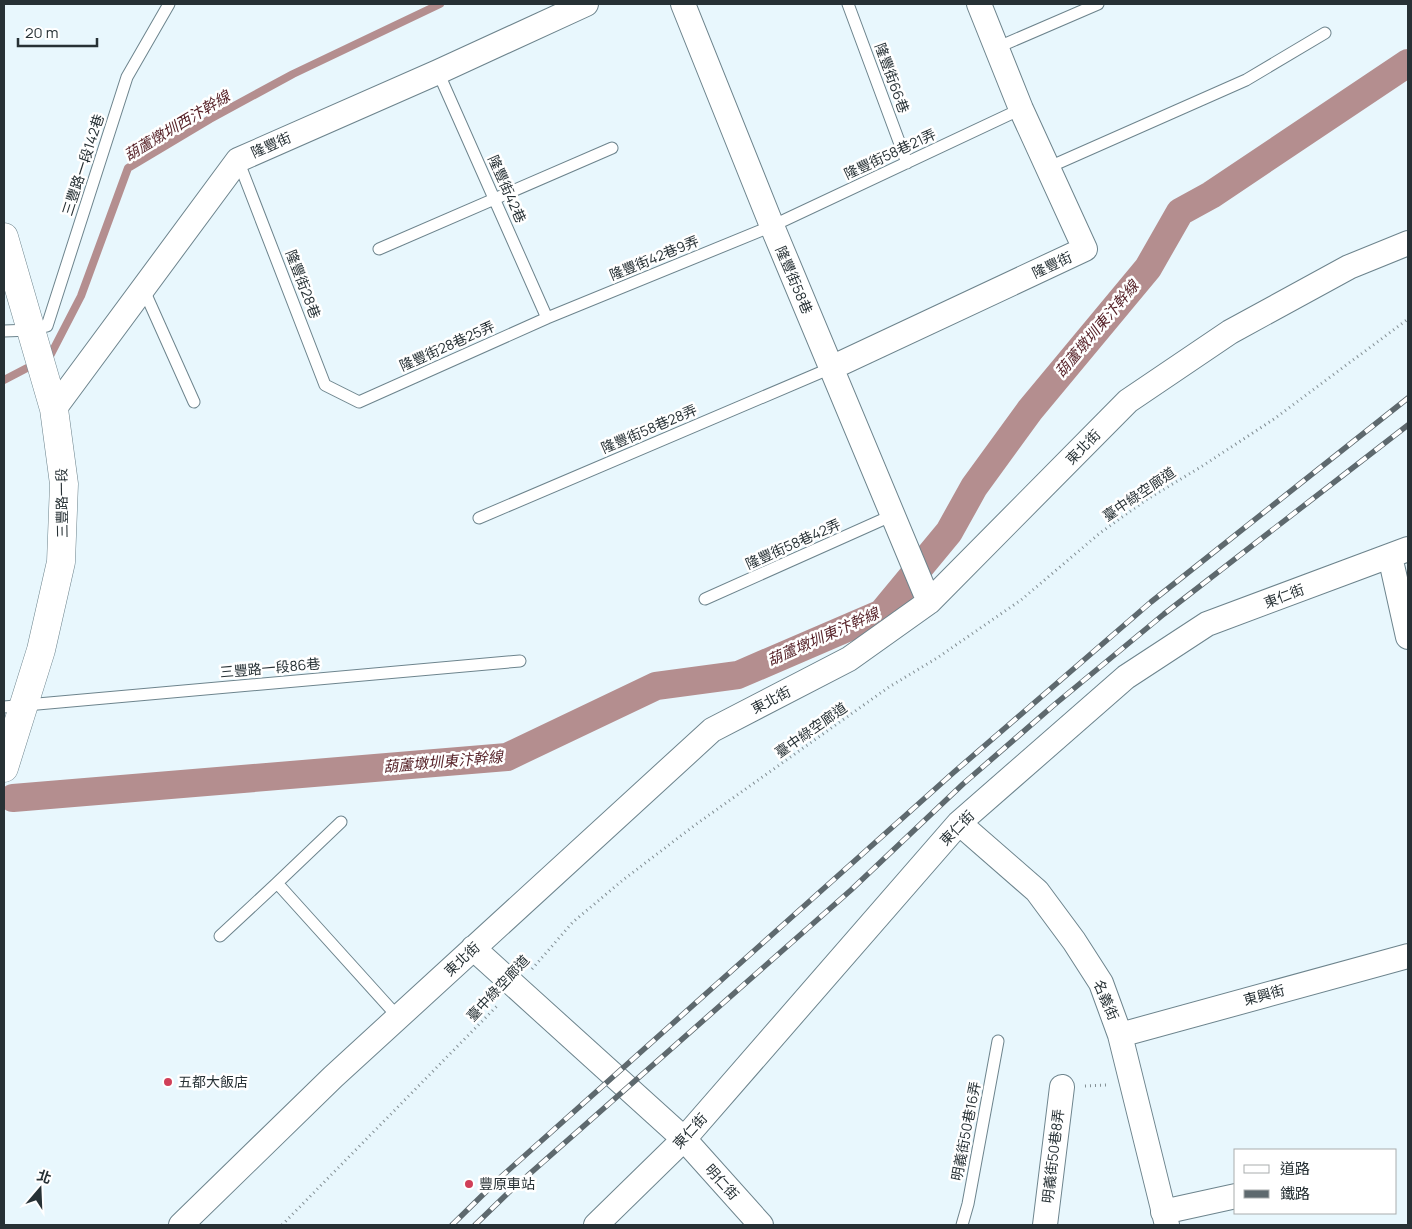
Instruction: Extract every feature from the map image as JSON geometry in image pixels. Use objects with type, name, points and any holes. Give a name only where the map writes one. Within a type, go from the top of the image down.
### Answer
[{"type":"street","name":"隆豐街","points":[[54,408],[238,160],[438,72],[586,4]]},
{"type":"street","name":"隆豐街58巷","points":[[683,4],[772,226],[926,594]]},
{"type":"street","name":"隆豐街","points":[[831,368],[1084,249],[1021,109],[979,4]]},
{"type":"street","name":"三豐路一段","points":[[4,236],[54,408],[64,484],[61,562],[41,650],[13,706],[4,768]]},
{"type":"street","name":"東北街","points":[[181,1225],[333,1077],[712,730],[850,659],[926,594],[1128,401],[1230,332],[1349,266],[1408,243]]},
{"type":"street","points":[[1399,552],[1408,637]]},
{"type":"street","name":"東仁街","points":[[596,1225],[684,1139],[959,823],[1126,677],[1208,624],[1399,552]]},
{"type":"street","name":"名義街","points":[[959,823],[1037,891],[1074,941],[1101,983],[1120,1035],[1165,1218]]},
{"type":"street","name":"明仁街","points":[[473,948],[684,1139],[761,1225]]},
{"type":"street","name":"東興街","points":[[1120,1035],[1408,956]]},
{"type":"street","name":"明義街50巷8弄","points":[[1045,1225],[1062,1087]]},
{"type":"street","points":[[1165,1218],[1234,1197]]},
{"type":"lane","name":"三豐路一段142巷","points":[[31,330],[47,326],[127,77],[169,4]]},
{"type":"lane","name":"隆豐街66巷","points":[[848,4],[907,163]]},
{"type":"lane","points":[[996,48],[1098,4]]},
{"type":"lane","points":[[1047,168],[1246,80],[1325,33]]},
{"type":"lane","name":"隆豐街42巷","points":[[438,72],[548,318]]},
{"type":"lane","name":"隆豐街58巷21弄","points":[[772,226],[1021,109]]},
{"type":"lane","points":[[379,249],[612,148]]},
{"type":"lane","name":"隆豐街28巷","points":[[238,160],[325,385],[359,402]]},
{"type":"lane","name":"隆豐街42巷9弄","points":[[548,318],[772,226]]},
{"type":"lane","points":[[143,288],[194,402]]},
{"type":"lane","name":"隆豐街28巷25弄","points":[[359,402],[548,318]]},
{"type":"lane","points":[[4,331],[31,330]]},
{"type":"lane","name":"隆豐街58巷28弄","points":[[479,518],[831,368]]},
{"type":"lane","name":"隆豐街58巷42弄","points":[[705,599],[892,515]]},
{"type":"lane","name":"三豐路一段86巷","points":[[13,706],[520,661]]},
{"type":"lane","points":[[220,936],[341,822]]},
{"type":"lane","points":[[277,883],[398,1017]]},
{"type":"lane","name":"明義街50巷16弄","points":[[962,1225],[968,1204],[998,1041]]},
{"type":"path","name":"臺中綠空廊道","points":[[282,1225],[447,1059],[564,935],[573,922],[623,880],[695,825],[889,687],[937,658],[1021,600],[1100,533],[1146,500],[1274,419],[1408,320]]},
{"type":"path","points":[[1062,1087],[1108,1085]]},
{"type":"waterway","name":"葫蘆燉圳西汴幹線","points":[[4,380],[50,356],[81,296],[128,168],[210,119],[293,74],[440,4]]},
{"type":"waterway","name":"葫蘆墩圳東汴幹線","points":[[13,798],[507,757],[656,686],[738,675],[882,613],[949,532],[974,487],[1030,410],[1148,268],[1180,212],[1211,195],[1408,63]]},
{"type":"railway","points":[[452,1225],[502,1176],[953,773],[1151,602],[1408,398]]},
{"type":"railway","points":[[475,1225],[508,1193],[851,890],[963,784],[1054,705],[1164,614],[1408,425]]},
{"type":"place","name":"五都大飯店","points":[[168,1082]]},
{"type":"place","name":"豐原車站","points":[[469,1184]]}]
